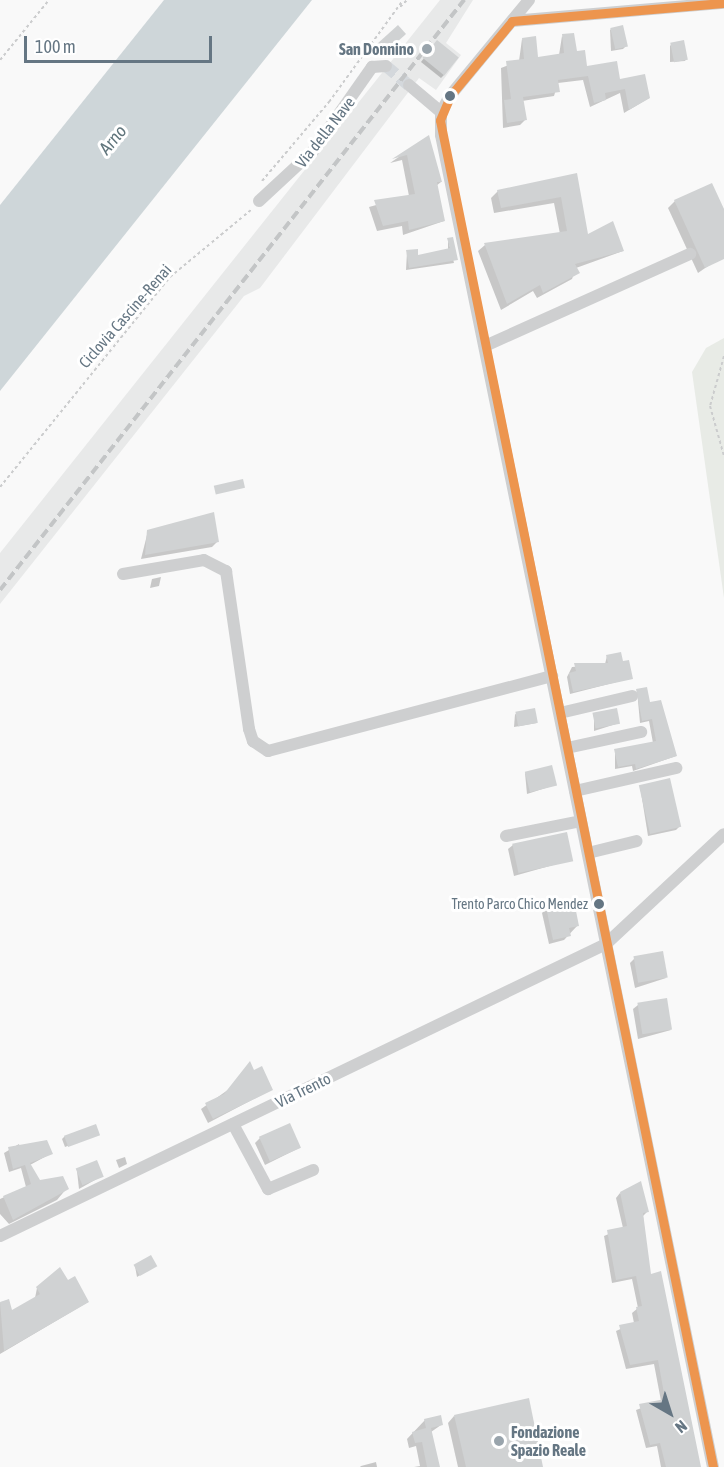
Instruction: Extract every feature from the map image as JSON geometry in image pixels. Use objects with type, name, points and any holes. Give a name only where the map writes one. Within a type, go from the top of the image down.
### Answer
[{"type":"street","points":[[441,112],[529,0]]},
{"type":"street","points":[[512,21],[724,3]]},
{"type":"street","name":"Via della Nave","points":[[260,201],[313,151],[372,67],[386,66]]},
{"type":"street","points":[[409,85],[441,112],[484,346],[713,1467]]},
{"type":"street","points":[[484,346],[690,254]]},
{"type":"street","points":[[123,574],[204,560],[226,571],[249,729],[253,741],[268,751],[552,676]]},
{"type":"street","points":[[559,710],[628,693]]},
{"type":"street","points":[[567,748],[642,732]]},
{"type":"street","points":[[575,791],[676,768]]},
{"type":"street","points":[[506,836],[581,821]]},
{"type":"street","name":"Via Trento","points":[[0,1236],[606,944],[724,834]]},
{"type":"street","points":[[588,853],[638,841]]},
{"type":"street","points":[[233,1124],[268,1190],[313,1170]]},
{"type":"path","points":[[0,60],[49,0]]},
{"type":"path","points":[[260,201],[262,179],[329,102],[405,0]]},
{"type":"path","name":"Ciclovia Cascine-Renai","points":[[0,487],[170,277],[260,201]]},
{"type":"path","points":[[724,356],[710,406],[724,456]]},
{"type":"shaded area","points":[[440,0],[473,0],[446,43],[461,55],[436,90],[419,78],[260,288],[244,296],[0,604],[0,553]]},
{"type":"shaded area","points":[[724,338],[724,598],[692,372],[706,348]]},
{"type":"water","name":"Arno","points":[[164,0],[312,0],[0,391],[0,205]]},
{"type":"building","points":[[398,25],[406,34],[384,53],[376,44]]},
{"type":"building","points":[[623,25],[628,46],[615,49],[610,28]]},
{"type":"building","points":[[574,33],[577,51],[585,50],[587,66],[617,61],[620,79],[645,74],[650,98],[629,110],[625,89],[605,93],[606,100],[594,103],[588,76],[558,80],[560,92],[523,97],[527,120],[507,123],[504,100],[511,99],[506,61],[524,59],[522,38],[536,36],[538,57],[564,53],[562,34]]},
{"type":"building","points":[[437,40],[459,58],[444,75],[423,58]]},
{"type":"building","points":[[684,40],[688,60],[674,62],[670,43]]},
{"type":"building","points":[[429,135],[442,182],[437,182],[445,221],[409,230],[408,221],[383,226],[374,200],[415,194],[407,155],[392,159]]},
{"type":"building","points":[[577,173],[588,234],[613,221],[624,251],[575,264],[580,273],[543,293],[540,285],[507,304],[484,243],[567,231],[561,197],[501,208],[497,190]]},
{"type":"building","points":[[712,183],[724,209],[724,259],[705,268],[674,200]]},
{"type":"building","points":[[453,237],[458,260],[409,268],[406,250],[418,249],[418,255],[450,248],[447,238]]},
{"type":"building","points":[[243,479],[245,488],[216,495],[214,486]]},
{"type":"building","points":[[214,512],[219,542],[145,555],[147,530]]},
{"type":"building","points":[[621,652],[623,661],[629,660],[633,679],[573,692],[569,673],[576,671],[574,663],[608,663],[606,655]]},
{"type":"building","points":[[647,687],[650,702],[661,700],[677,756],[636,769],[635,764],[618,767],[614,749],[656,741],[652,719],[642,721],[636,689]]},
{"type":"building","points":[[535,708],[538,723],[518,727],[515,712]]},
{"type":"building","points":[[617,708],[620,724],[596,728],[592,713]]},
{"type":"building","points":[[552,765],[557,785],[530,792],[525,772]]},
{"type":"building","points":[[670,778],[681,827],[650,834],[639,785]]},
{"type":"building","points":[[567,832],[573,861],[518,873],[512,844]]},
{"type":"building","points":[[574,901],[579,926],[569,928],[571,936],[553,940],[546,907]]},
{"type":"building","points":[[663,951],[668,978],[638,983],[633,956]]},
{"type":"building","points":[[667,998],[672,1030],[642,1034],[637,1003]]},
{"type":"building","points":[[250,1061],[254,1070],[262,1066],[273,1090],[213,1119],[205,1103],[224,1094]]},
{"type":"building","points":[[290,1123],[301,1148],[270,1161],[259,1137]]},
{"type":"building","points":[[96,1124],[100,1135],[68,1147],[64,1136]]},
{"type":"building","points":[[47,1140],[53,1154],[30,1163],[40,1180],[63,1176],[69,1189],[13,1220],[3,1196],[31,1184],[25,1165],[13,1169],[8,1147]]},
{"type":"building","points":[[97,1160],[104,1177],[82,1185],[76,1169]]},
{"type":"building","points":[[641,1181],[649,1212],[643,1213],[651,1274],[661,1271],[701,1467],[666,1467],[660,1443],[650,1445],[639,1404],[665,1399],[658,1360],[630,1365],[619,1325],[639,1321],[636,1307],[642,1306],[636,1276],[616,1280],[607,1230],[627,1226],[620,1192]]},
{"type":"building","points":[[151,1255],[157,1266],[140,1276],[134,1265]]},
{"type":"building","points":[[60,1267],[68,1280],[75,1276],[89,1302],[4,1351],[0,1302],[9,1299],[12,1310],[40,1294],[36,1287]]},
{"type":"building","name":"Fondazione Spazio Reale","points":[[529,1398],[543,1467],[466,1467],[454,1415]]},
{"type":"building","points":[[441,1415],[443,1425],[431,1428],[440,1467],[427,1467],[422,1442],[415,1443],[412,1432],[426,1428],[424,1419]]},
{"type":"tunnel","points":[[386,66],[409,85]]},
{"type":"railway","points":[[0,590],[464,0]]},
{"type":"transit line","points":[[713,1467],[440,120],[450,96],[512,21],[724,3]]},
{"type":"place","name":"San Donnino","points":[[427,49]]},
{"type":"place","name":"Trento Parco Chico Mendez","points":[[599,904]]},
{"type":"place","name":"Fondazione Spazio Reale","points":[[499,1441]]}]
